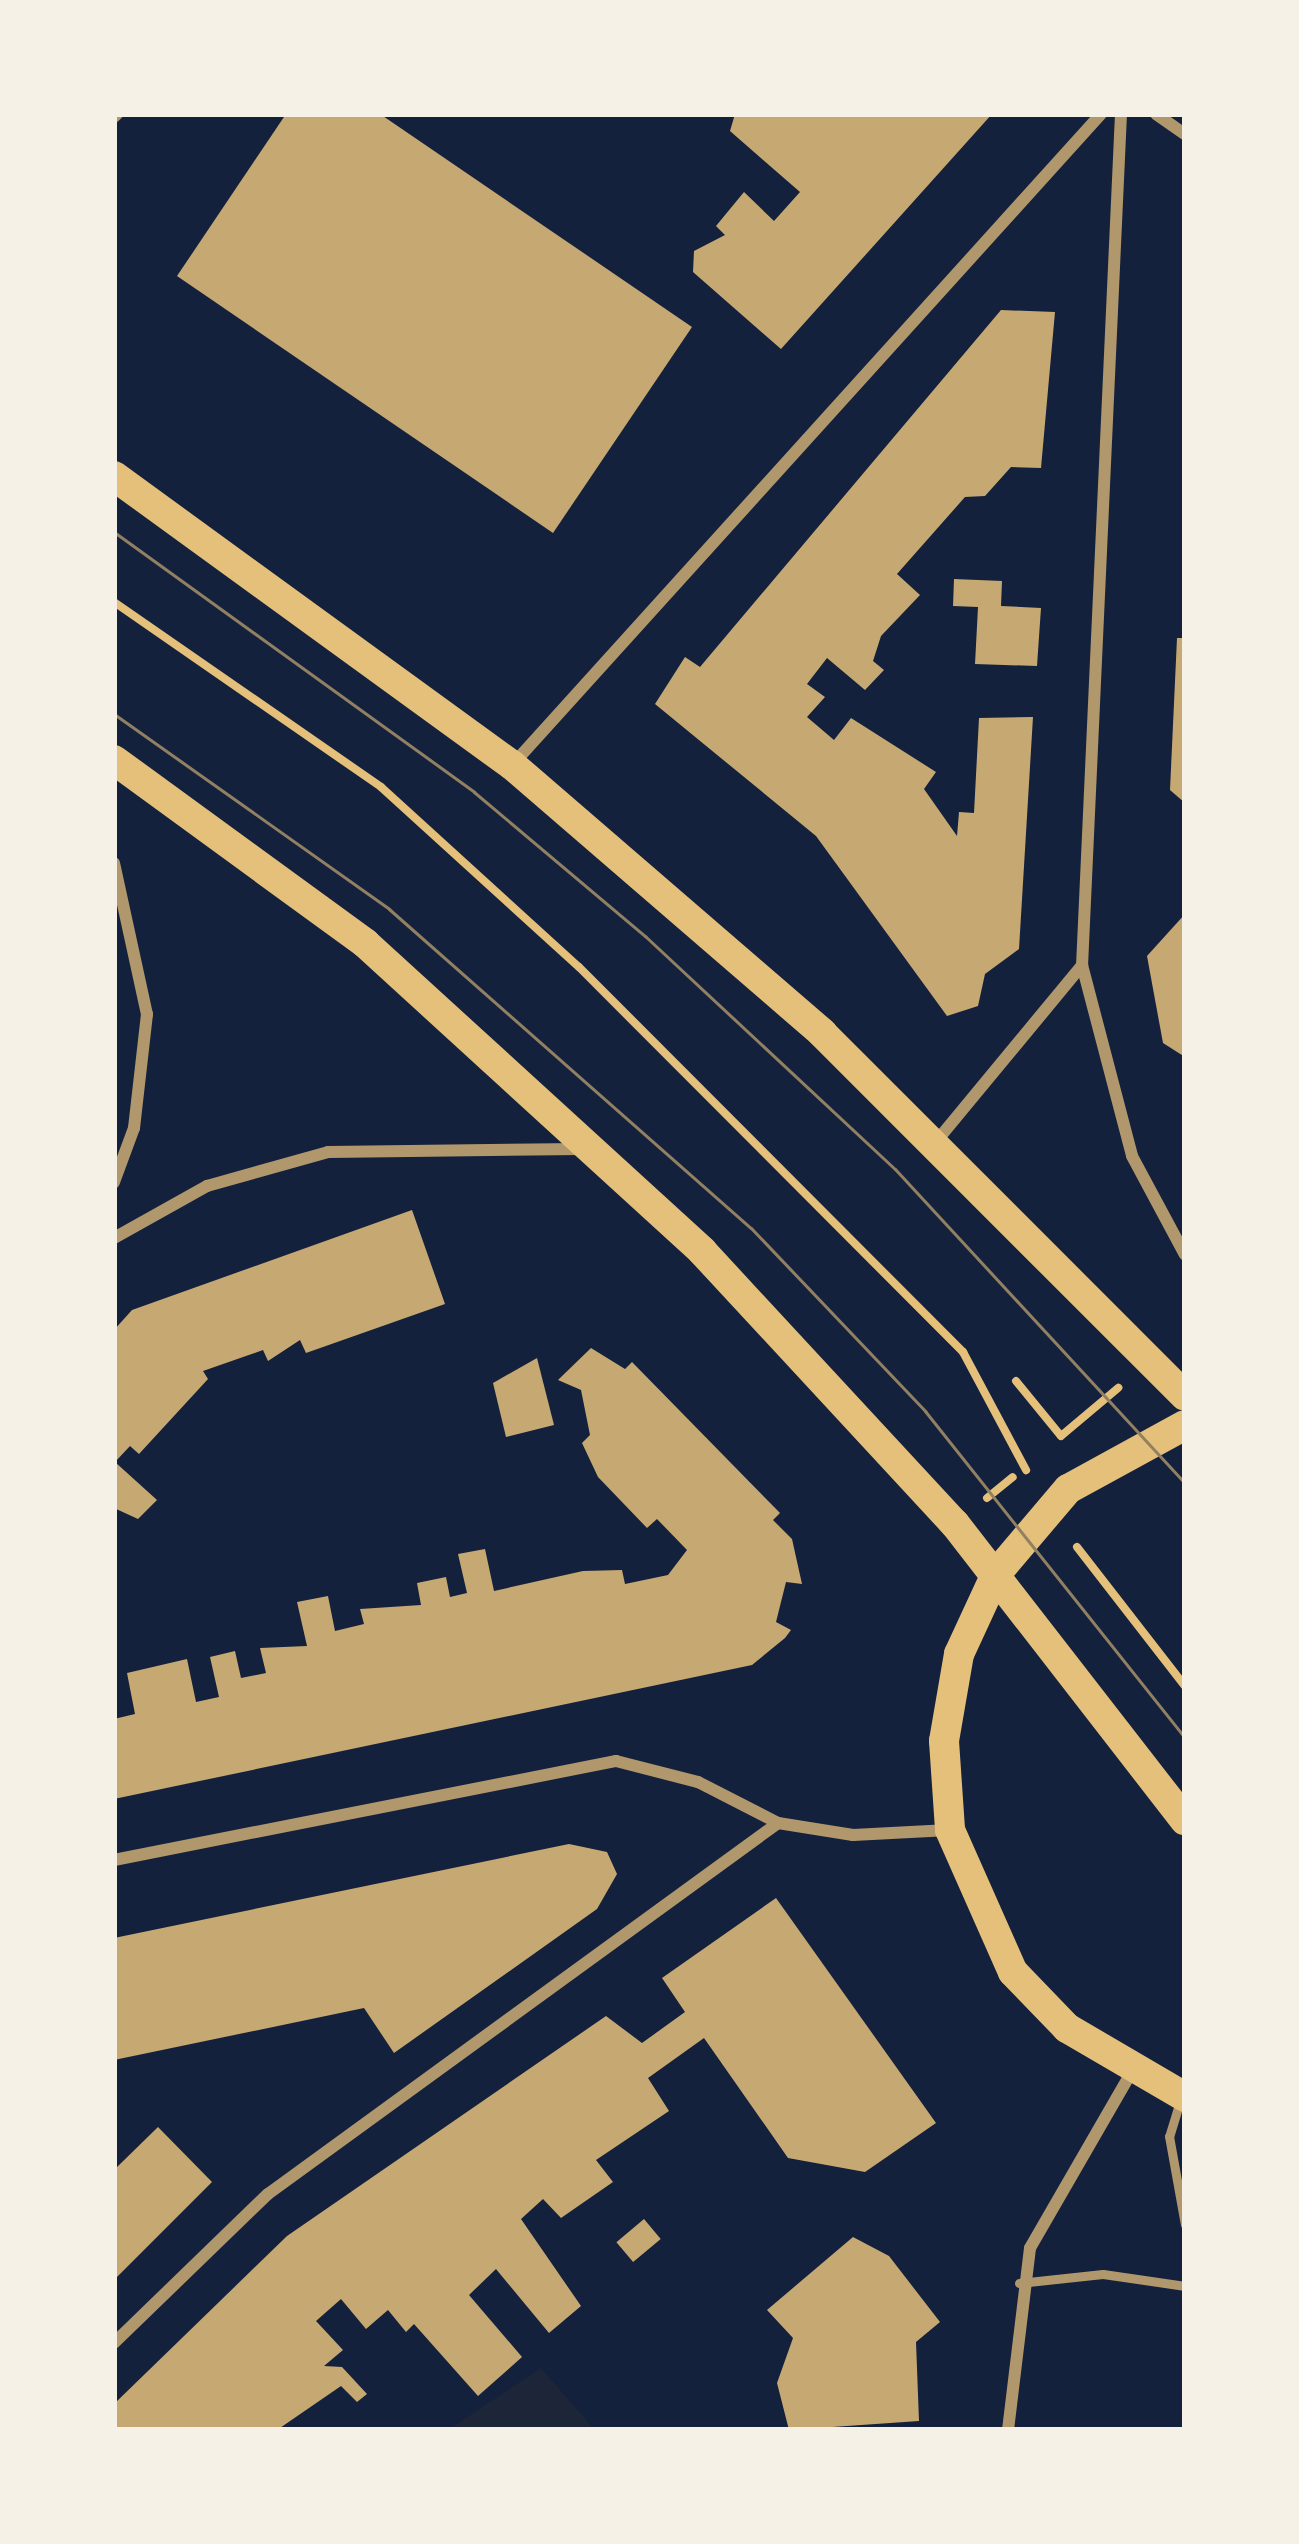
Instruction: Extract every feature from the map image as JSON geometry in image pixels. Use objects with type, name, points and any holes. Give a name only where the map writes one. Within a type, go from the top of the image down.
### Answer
[{"type":"main road","points":[[114,476],[512,765],[935,1143],[1185,1396]]},
{"type":"main road","points":[[114,760],[364,943],[594,1149],[996,1574],[1185,1820]]},
{"type":"main road","points":[[1183,2096],[1131,2073],[1013,1972],[974,1904],[950,1830],[944,1742],[959,1654],[996,1574],[1050,1508],[1102,1463],[1185,1425]]},
{"type":"street","points":[[512,765],[1101,114]]},
{"type":"street","points":[[1121,114],[1082,965],[1132,1156],[1185,1255]]},
{"type":"street","points":[[1156,114],[1185,134]]},
{"type":"street","points":[[114,863],[148,1014],[134,1128],[114,1182]]},
{"type":"street","points":[[935,1143],[1082,965]]},
{"type":"street","points":[[114,1238],[207,1186],[328,1152],[594,1149]]},
{"type":"street","points":[[114,1860],[616,1761],[698,1782],[778,1823],[854,1835],[950,1830]]},
{"type":"street","points":[[114,2342],[268,2194],[778,1823]]},
{"type":"street","points":[[1008,2430],[1019,2283],[1131,2073]]},
{"type":"lane","points":[[1183,2096],[1169,2136],[1185,2225]]},
{"type":"lane","points":[[1019,2283],[1103,2274],[1185,2286]]},
{"type":"path","points":[[114,602],[381,787],[579,967],[963,1352],[1050,1508],[1185,1686]]},
{"type":"path","points":[[1016,1381],[1061,1436]]},
{"type":"shaded area","points":[[541,2368],[595,2430],[448,2430]]},
{"type":"building","points":[[286,114],[380,114],[692,327],[553,533],[177,276]]},
{"type":"building","points":[[735,114],[992,114],[781,349],[693,272],[694,251],[725,235],[716,226],[744,192],[774,221],[800,192],[730,131]]},
{"type":"building","points":[[1001,310],[1055,312],[1041,468],[1011,467],[985,496],[965,497],[897,574],[920,595],[881,636],[873,661],[884,670],[865,690],[827,658],[807,684],[825,697],[807,717],[834,740],[851,718],[936,772],[924,789],[957,836],[959,812],[974,813],[979,718],[1033,717],[1019,949],[985,974],[978,1006],[947,1016],[816,836],[655,704],[685,657],[700,667]]},
{"type":"building","points":[[954,579],[1002,581],[1001,606],[1041,608],[1037,666],[975,664],[978,607],[953,606]]},
{"type":"building","points":[[1177,638],[1185,638],[1185,803],[1170,790]]},
{"type":"building","points":[[1185,914],[1185,1057],[1163,1043],[1147,956]]},
{"type":"building","points":[[412,1210],[445,1304],[306,1353],[300,1340],[268,1361],[263,1350],[203,1371],[208,1379],[139,1454],[130,1446],[115,1462],[157,1500],[138,1519],[114,1508],[114,1330],[132,1310]]},
{"type":"building","points":[[591,1348],[625,1369],[632,1362],[780,1513],[773,1520],[792,1539],[802,1584],[786,1582],[776,1622],[791,1630],[785,1638],[752,1665],[114,1799],[114,1719],[135,1714],[127,1673],[187,1659],[196,1702],[219,1697],[210,1657],[235,1651],[241,1678],[266,1673],[260,1648],[307,1646],[297,1602],[328,1596],[335,1631],[364,1624],[360,1609],[421,1605],[417,1583],[446,1577],[450,1597],[467,1593],[458,1554],[485,1549],[494,1591],[583,1571],[622,1570],[625,1584],[668,1575],[687,1550],[657,1519],[647,1528],[598,1477],[582,1443],[590,1435],[581,1390],[558,1380]]},
{"type":"building","points":[[537,1358],[554,1425],[506,1437],[493,1383]]},
{"type":"building","points":[[569,1844],[607,1852],[617,1874],[597,1909],[394,2053],[364,2008],[114,2060],[114,1938]]},
{"type":"building","points":[[776,1898],[936,2123],[865,2172],[788,2158],[704,2038],[648,2078],[669,2111],[596,2160],[613,2182],[561,2218],[543,2199],[521,2219],[581,2306],[549,2333],[496,2269],[469,2295],[522,2357],[478,2396],[414,2324],[406,2332],[388,2310],[366,2329],[341,2299],[316,2321],[343,2350],[324,2366],[342,2367],[367,2394],[357,2402],[341,2386],[277,2430],[114,2430],[114,2404],[287,2236],[606,2016],[642,2043],[685,2012],[662,1978]]},
{"type":"building","points":[[158,2127],[212,2182],[114,2280],[114,2170]]},
{"type":"building","points":[[644,2219],[661,2239],[633,2262],[616,2242]]},
{"type":"building","points":[[853,2237],[889,2256],[940,2322],[916,2342],[919,2421],[789,2430],[777,2383],[793,2338],[767,2310]]},
{"type":"tram line","points":[[114,532],[474,792],[645,936],[895,1169],[1185,1483]]},
{"type":"tram line","points":[[114,714],[389,909],[751,1228],[925,1411],[1185,1738]]}]
